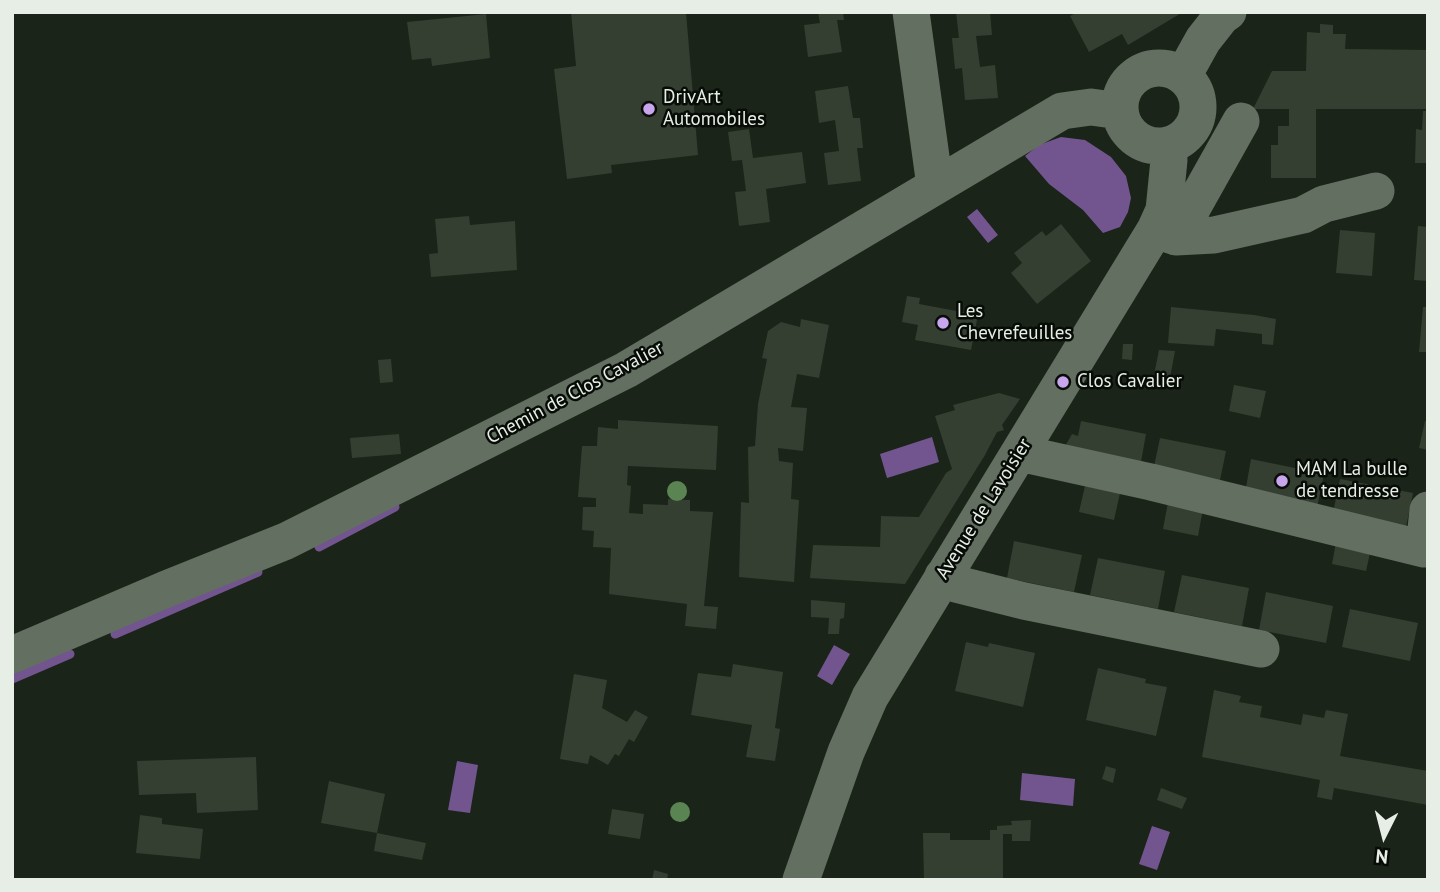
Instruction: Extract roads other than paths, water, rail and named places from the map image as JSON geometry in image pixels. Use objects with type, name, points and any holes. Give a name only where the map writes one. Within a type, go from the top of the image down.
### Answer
[{"type":"street","points":[[911,12],[935,186]]},
{"type":"street","points":[[1183,76],[1203,40],[1228,12]]},
{"type":"street","points":[[1172,69],[1183,76],[1192,85],[1197,97],[1196,121],[1189,132],[1167,145],[1154,145],[1131,134],[1121,111],[1121,98],[1126,86],[1135,76],[1146,70],[1172,69]]},
{"type":"street","name":"Chemin de Clos Cavalier","points":[[12,655],[286,541],[626,370],[1062,111],[1091,107],[1121,111]]},
{"type":"street","points":[[1165,234],[1241,121]]},
{"type":"street","name":"Avenue de Lavoisier","points":[[801,880],[841,765],[870,697],[1019,453],[1165,234],[1164,210],[1169,160],[1167,145]]},
{"type":"street","points":[[1165,234],[1214,235],[1303,215],[1324,204],[1376,191]]},
{"type":"street","points":[[1019,453],[1151,482],[1424,549],[1428,510]]},
{"type":"street","points":[[943,576],[956,584],[1037,604],[1261,649]]},
{"type":"waterway","points":[[319,547],[395,507]]},
{"type":"waterway","points":[[115,634],[258,572]]},
{"type":"waterway","points":[[12,679],[70,654]]},
{"type":"place","name":"DrivArt Automobiles","points":[[649,109]]},
{"type":"place","name":"Les Chevrefeuilles","points":[[943,323]]},
{"type":"place","name":"Clos Cavalier","points":[[1063,382]]},
{"type":"place","name":"MAM La bulle de tendresse","points":[[1282,481]]}]
